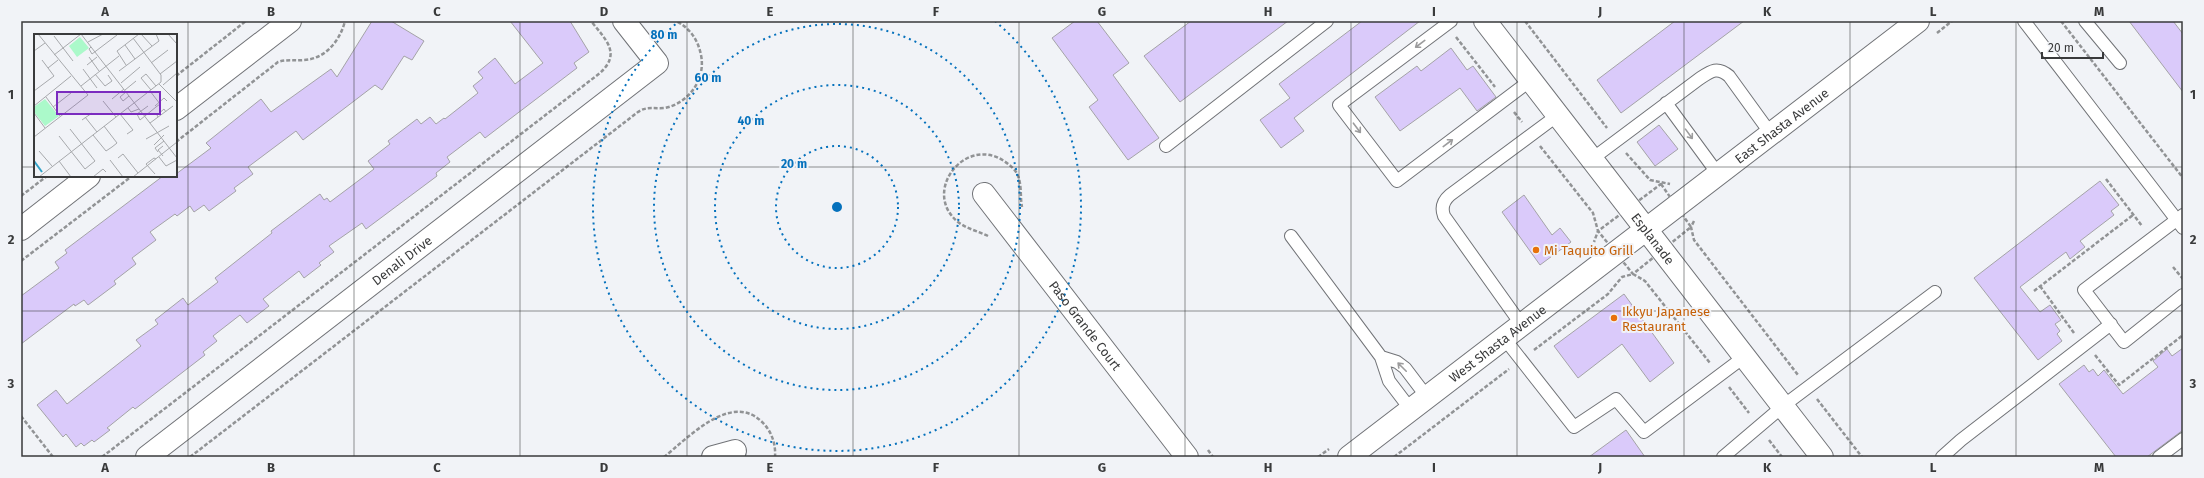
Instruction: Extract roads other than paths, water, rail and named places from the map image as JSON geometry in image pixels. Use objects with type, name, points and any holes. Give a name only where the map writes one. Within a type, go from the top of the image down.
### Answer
[{"type":"street","points":[[177,108],[290,21]]},
{"type":"street","name":"Denali Drive","points":[[147,457],[657,63],[624,21]]},
{"type":"street","name":"Esplanade","points":[[1485,21],[1822,457]]},
{"type":"street","name":"East Shasta Avenue","points":[[1646,229],[1918,21]]},
{"type":"street","points":[[21,229],[88,177]]},
{"type":"street","name":"Paso Grande Court","points":[[984,194],[1187,457]]},
{"type":"street","name":"West Shasta Avenue","points":[[1349,457],[1646,229]]},
{"type":"street","points":[[713,457],[735,451]]},
{"type":"lane","points":[[1166,146],[1327,21]]},
{"type":"lane","points":[[1451,21],[1340,105],[1397,181],[1531,80]]},
{"type":"lane","points":[[2024,21],[2181,221],[2084,290],[2124,342],[2183,295]]},
{"type":"lane","points":[[2086,21],[2120,63]]},
{"type":"lane","points":[[1592,159],[1666,103],[1716,69],[1722,70],[1729,76],[1770,134]]},
{"type":"lane","points":[[1666,103],[1718,174]]},
{"type":"lane","points":[[1521,324],[1444,216],[1442,210],[1445,199],[1558,115]]},
{"type":"lane","points":[[1291,236],[1381,357],[1389,381],[1419,403]]},
{"type":"lane","points":[[1723,457],[1782,406],[1935,292]]},
{"type":"lane","points":[[1942,457],[1961,440],[2110,324]]},
{"type":"lane","points":[[1504,338],[1574,427],[1616,399],[1644,432],[1744,357]]},
{"type":"lane","points":[[1381,357],[1397,362],[1405,368],[1419,403]]},
{"type":"lane","points":[[2159,457],[2183,439]]},
{"type":"place","name":"Mi Taquito Grill","points":[[1536,250]]},
{"type":"place","name":"Ikkyu Japanese Restaurant","points":[[1614,318]]}]
